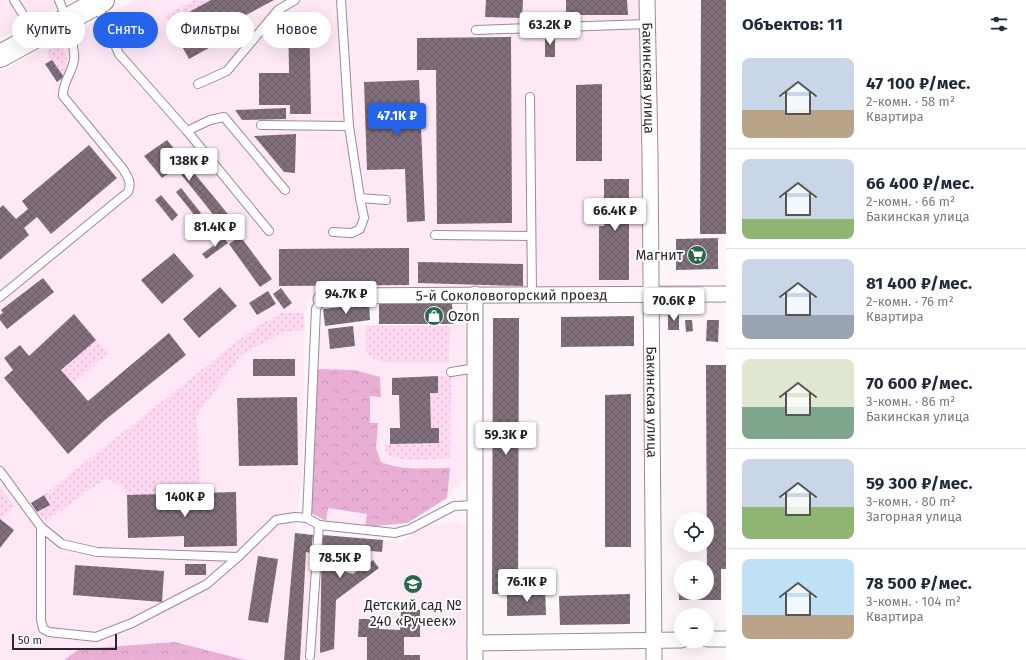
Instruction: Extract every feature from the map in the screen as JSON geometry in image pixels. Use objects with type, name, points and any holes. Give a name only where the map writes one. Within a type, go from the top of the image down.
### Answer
[{"type":"main road","points":[[63,10],[100,2]]},
{"type":"main road","points":[[0,56],[15,48]]},
{"type":"street","name":"Бакинская улица","points":[[647,0],[654,660]]},
{"type":"street","name":"5-й Соколовогорский проезд","points":[[321,299],[329,296],[476,294],[726,294]]},
{"type":"street","points":[[475,660],[476,294]]},
{"type":"street","points":[[714,639],[726,639]]},
{"type":"street","points":[[475,643],[674,640]]},
{"type":"lane","points":[[14,0],[22,12]]},
{"type":"lane","points":[[198,84],[227,71],[278,10],[295,0]]},
{"type":"lane","points":[[333,232],[352,233],[360,229],[364,218],[349,126],[342,0]]},
{"type":"lane","points":[[100,2],[119,54],[187,131],[269,231]]},
{"type":"lane","points":[[0,297],[128,192],[131,186],[129,178],[63,96],[62,88],[74,59],[63,10]]},
{"type":"lane","points":[[476,30],[647,24]]},
{"type":"lane","points":[[530,97],[532,294]]},
{"type":"lane","points":[[187,131],[210,120],[224,117],[285,190]]},
{"type":"lane","points":[[261,125],[349,126]]},
{"type":"lane","points":[[360,198],[386,200]]},
{"type":"lane","points":[[435,235],[531,236]]},
{"type":"lane","points":[[307,518],[316,308],[321,299]]},
{"type":"lane","points":[[451,372],[476,368]]},
{"type":"lane","points":[[0,471],[41,527],[62,544],[97,552],[238,557]]},
{"type":"lane","points":[[41,527],[41,620],[43,629],[49,632],[96,637],[132,623],[207,584],[238,557],[276,520],[295,516],[307,518],[319,526],[395,533],[410,529],[454,506],[476,505]]},
{"type":"lane","points":[[310,656],[319,526]]},
{"type":"shaded area","points":[[0,0],[73,0],[51,12],[12,12],[12,33],[0,39]]},
{"type":"shaded area","points":[[135,0],[641,0],[644,276],[640,284],[635,288],[318,289],[312,294],[304,313],[303,470],[295,533],[383,540],[402,543],[412,534],[429,525],[457,522],[469,527],[468,660],[245,660],[175,642],[79,649],[64,660],[0,660],[0,72],[45,48],[85,48],[85,27],[93,22],[93,48],[158,48],[158,12],[112,12]]},
{"type":"shaded area","points":[[195,0],[211,0],[189,12],[172,12]]},
{"type":"shaded area","points":[[53,48],[63,48],[67,58],[64,77],[46,52]]},
{"type":"shaded area","points":[[281,313],[304,313],[305,330],[283,332],[241,355],[197,415],[200,493],[127,495],[123,487],[106,478],[46,521],[37,512],[50,505],[44,495],[255,328]]},
{"type":"shaded area","points":[[363,325],[471,325],[470,474],[447,498],[407,523],[365,527],[326,521],[311,513],[319,329]]},
{"type":"shaded area","points":[[366,326],[450,326],[449,362],[381,362],[366,353]]},
{"type":"shaded area","points":[[96,340],[108,353],[73,384],[61,370]]},
{"type":"shaded area","points":[[438,376],[451,376],[450,458],[410,460],[387,454],[384,444],[439,443],[438,428],[431,428],[430,393],[438,393]]},
{"type":"shaded area","points":[[0,488],[15,507],[2,520],[0,519]]},
{"type":"green space","points":[[317,369],[355,370],[380,377],[381,397],[370,396],[370,423],[378,423],[376,448],[381,462],[406,468],[450,468],[447,498],[407,523],[365,527],[367,514],[328,508],[326,521],[311,513]]},
{"type":"green space","points":[[175,642],[245,660],[64,660],[79,649]]},
{"type":"building","points":[[211,0],[274,0],[252,12],[189,12]]},
{"type":"building","points":[[486,0],[523,0],[522,18],[485,17]]},
{"type":"building","points":[[566,0],[627,0],[628,15],[566,15]]},
{"type":"building","points":[[701,0],[726,0],[726,234],[700,234]]},
{"type":"building","points":[[545,34],[555,34],[555,57],[545,57]]},
{"type":"building","points":[[511,37],[512,223],[437,224],[436,70],[417,70],[417,38]]},
{"type":"building","points":[[183,48],[209,48],[189,59]]},
{"type":"building","points":[[289,48],[310,48],[311,114],[290,114],[290,105],[259,105],[259,73],[289,73]]},
{"type":"building","points":[[52,60],[64,77],[57,82],[45,64]]},
{"type":"building","points":[[419,80],[425,221],[407,222],[405,169],[367,170],[364,82]]},
{"type":"building","points":[[602,84],[602,161],[576,161],[576,85]]},
{"type":"building","points":[[286,108],[286,119],[242,120],[235,110]]},
{"type":"building","points":[[296,134],[295,173],[284,172],[254,136]]},
{"type":"building","points":[[167,140],[241,230],[232,238],[176,168],[162,178],[144,156]]},
{"type":"building","points":[[89,145],[117,178],[51,234],[37,217],[24,228],[29,235],[0,260],[0,208],[3,205],[16,219],[28,209],[22,201]]},
{"type":"building","points":[[604,179],[629,179],[629,280],[599,280],[599,226],[604,226]]},
{"type":"building","points":[[181,188],[201,213],[196,217],[176,192]]},
{"type":"building","points":[[161,195],[178,215],[172,221],[155,200]]},
{"type":"building","points":[[240,236],[272,279],[260,287],[229,244]]},
{"type":"building","points":[[224,238],[228,243],[206,259],[202,254]]},
{"type":"building","points":[[718,238],[718,269],[676,270],[676,239]]},
{"type":"building","points":[[409,248],[409,285],[279,286],[279,249]]},
{"type":"building","points":[[174,253],[194,276],[162,304],[141,280]]},
{"type":"building","points":[[418,262],[523,264],[523,286],[418,283]]},
{"type":"building","points":[[43,278],[54,292],[7,329],[0,320],[0,315],[3,313],[1,310]]},
{"type":"building","points":[[220,287],[237,306],[199,338],[183,319]]},
{"type":"building","points":[[281,288],[292,303],[284,309],[273,294]]},
{"type":"building","points":[[268,291],[276,304],[257,315],[249,303]]},
{"type":"building","points":[[379,303],[452,303],[453,324],[379,324]]},
{"type":"building","points":[[369,304],[370,320],[325,326],[323,309]]},
{"type":"building","points":[[74,314],[96,340],[61,370],[88,401],[169,333],[186,355],[105,420],[68,454],[4,378],[13,370],[4,358],[20,345],[29,356]]},
{"type":"building","points":[[668,315],[679,315],[679,330],[668,330]]},
{"type":"building","points":[[634,316],[634,346],[561,347],[561,317]]},
{"type":"building","points":[[493,318],[519,318],[518,594],[492,594]]},
{"type":"building","points":[[685,320],[692,320],[693,331],[686,332]]},
{"type":"building","points":[[707,320],[719,320],[718,342],[706,341]]},
{"type":"building","points":[[353,326],[355,346],[330,349],[328,329]]},
{"type":"building","points":[[253,359],[295,359],[295,376],[253,376]]},
{"type":"building","points":[[706,365],[726,365],[726,569],[721,569],[721,600],[714,600],[714,560],[707,560],[707,552],[714,552],[714,512],[707,512]]},
{"type":"building","points":[[438,376],[438,393],[430,393],[431,428],[439,428],[439,443],[390,444],[390,428],[400,428],[399,395],[392,395],[392,378]]},
{"type":"building","points":[[631,394],[631,547],[605,547],[605,395]]},
{"type":"building","points":[[297,397],[298,465],[239,466],[237,398]]},
{"type":"building","points":[[236,492],[237,546],[184,547],[184,536],[128,538],[127,495]]},
{"type":"building","points":[[44,495],[50,505],[37,512],[31,503]]},
{"type":"building","points":[[0,519],[14,530],[0,548]]},
{"type":"building","points":[[295,533],[313,535],[311,553],[306,552],[300,660],[284,660]]},
{"type":"building","points":[[322,535],[383,540],[382,552],[348,549],[346,572],[353,574],[373,560],[379,568],[336,600],[334,649],[320,653]]},
{"type":"building","points":[[258,556],[278,559],[268,623],[248,620]]},
{"type":"building","points":[[185,564],[206,564],[206,575],[185,575]]},
{"type":"building","points":[[75,565],[164,571],[162,602],[73,595]]},
{"type":"building","points":[[545,588],[546,615],[507,616],[507,595],[519,595],[519,589]]},
{"type":"building","points":[[630,594],[630,624],[560,625],[559,596]]},
{"type":"building","points":[[401,610],[420,610],[420,637],[404,637],[404,655],[420,655],[420,660],[367,660],[367,637],[358,637],[359,619],[380,619],[379,629],[400,630]]},
{"type":"place","name":"Магнит","points":[[697,255]]},
{"type":"place","name":"Ozon","points":[[434,316]]},
{"type":"place","name":"Детский сад № 240 «Ручеек»","points":[[413,584]]}]
